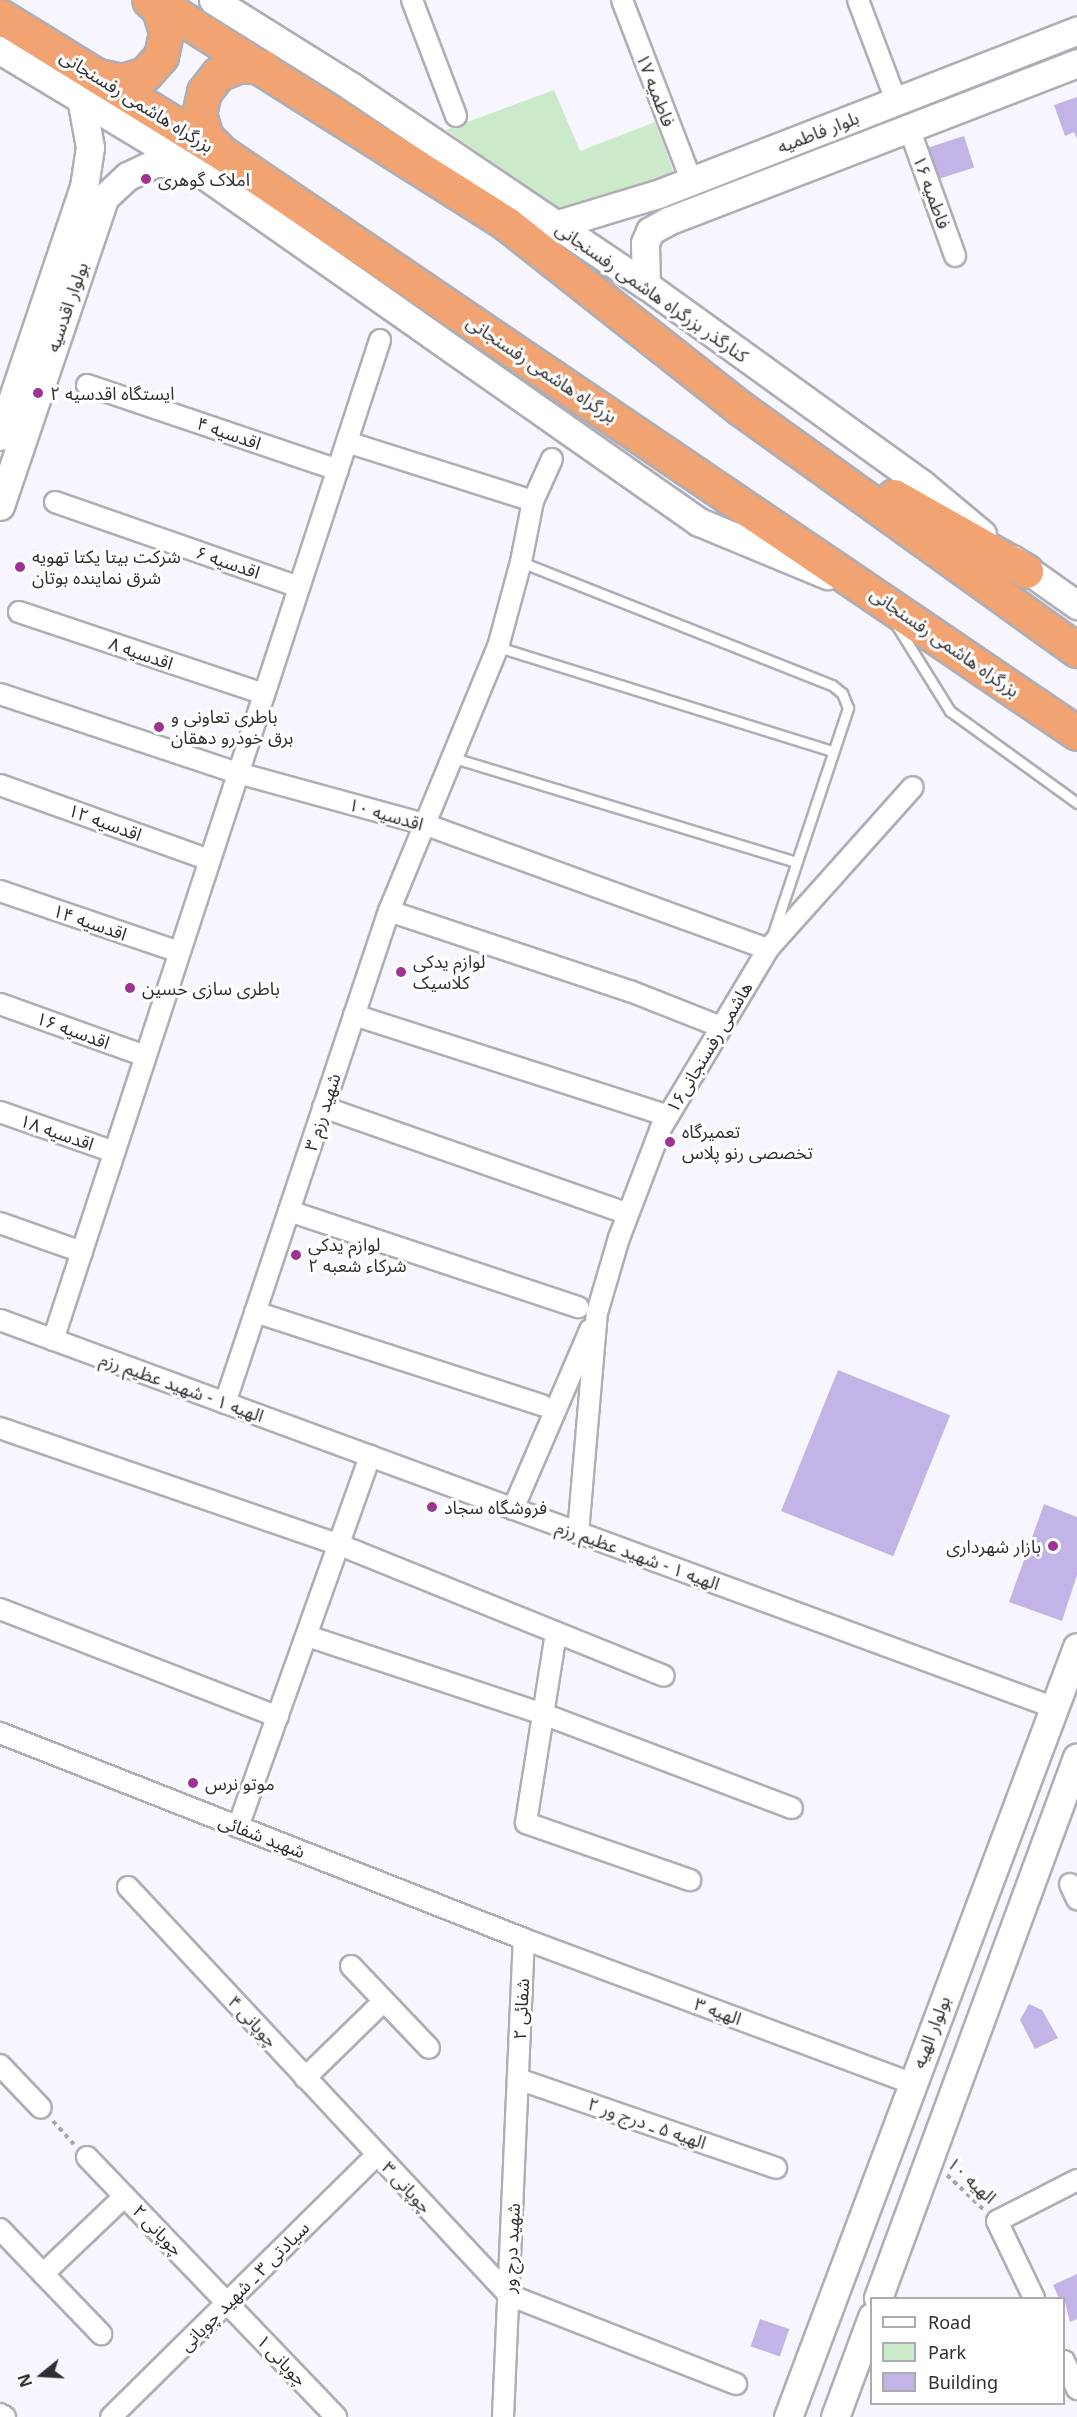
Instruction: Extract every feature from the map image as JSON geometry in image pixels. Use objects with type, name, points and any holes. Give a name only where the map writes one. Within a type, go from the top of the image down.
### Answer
[{"type":"highway","points":[[151,0],[263,67],[507,224],[740,408],[1077,650]]},
{"type":"highway","points":[[90,87],[145,74],[161,56],[166,32],[159,9],[151,0]]},
{"type":"highway","name":"بزرگراه هاشمی رفسنجانی","points":[[0,16],[90,87],[222,153],[1077,733]]},
{"type":"highway","points":[[222,153],[206,137],[199,114],[204,92],[218,74],[240,65],[263,67]]},
{"type":"highway","points":[[740,408],[1026,571]]},
{"type":"main road","name":"کنارگذر بزرگراه هاشمی رفسنجانی","points":[[213,0],[352,87],[646,285],[922,484],[1026,571],[1077,605]]},
{"type":"main road","name":"بلوار فاطمیه","points":[[555,225],[658,194],[897,103],[1077,31]]},
{"type":"main road","points":[[0,50],[90,87],[187,163],[699,522],[878,596]]},
{"type":"main road","name":"بلوار فاطمیه","points":[[646,285],[645,243],[650,231],[668,221],[1077,63]]},
{"type":"main road","name":"بولوار اقدسیه","points":[[0,436],[84,187],[90,147],[90,87]]},
{"type":"main road","name":"بولوار اقدسیه","points":[[0,506],[104,198],[128,176],[155,163],[187,163]]},
{"type":"main road","points":[[658,194],[651,200],[649,211],[656,221],[668,221]]},
{"type":"main road","name":"بولوار الهیه","points":[[788,2417],[1077,1647]]},
{"type":"main road","points":[[878,2297],[1077,1757]]},
{"type":"main road","points":[[835,2417],[870,2322]]},
{"type":"street","points":[[412,0],[456,117]]},
{"type":"street","name":"فاطمیه ۱۷","points":[[622,0],[690,180]]},
{"type":"street","points":[[858,0],[897,103]]},
{"type":"street","name":"فاطمیه ۱۶","points":[[909,128],[955,256]]},
{"type":"street","points":[[53,1340],[380,340]]},
{"type":"street","name":"اقدسیه ۴","points":[[87,385],[338,470]]},
{"type":"street","points":[[347,442],[533,501]]},
{"type":"street","name":"شهید رزم ۳","points":[[225,1403],[389,911],[498,648],[521,562],[533,501],[552,459]]},
{"type":"street","name":"اقدسیه ۶","points":[[55,502],[299,587]]},
{"type":"street","name":"اقدسیه ۸","points":[[19,612],[264,694]]},
{"type":"street","name":"اقدسیه ۱۰","points":[[0,694],[238,773],[424,824],[768,949]]},
{"type":"street","name":"اقدسیه ۱۲","points":[[0,785],[210,860]]},
{"type":"street","name":"هاشمی رفسنجانی۱۶","points":[[578,1533],[597,1314],[628,1214],[668,1116],[768,949],[913,788]]},
{"type":"street","name":"اقدسیه ۱۴","points":[[0,891],[180,952]]},
{"type":"street","points":[[389,911],[630,992],[721,1027]]},
{"type":"street","name":"اقدسیه ۱۶","points":[[0,1004],[146,1056]]},
{"type":"street","points":[[354,1015],[668,1116]]},
{"type":"street","points":[[323,1107],[628,1214]]},
{"type":"street","name":"اقدسیه ۱۸","points":[[0,1112],[114,1152]]},
{"type":"street","points":[[289,1211],[578,1307]]},
{"type":"street","points":[[0,1223],[82,1252]]},
{"type":"street","points":[[255,1312],[542,1405]]},
{"type":"street","points":[[513,1509],[597,1314]]},
{"type":"street","name":"الهیه ۱ - شهید عظیم رزم","points":[[0,1320],[1055,1708]]},
{"type":"street","points":[[0,1428],[340,1545],[664,1676]]},
{"type":"street","points":[[238,1827],[370,1456]]},
{"type":"street","points":[[0,1609],[278,1717]]},
{"type":"street","points":[[556,1633],[526,1823],[690,1880]]},
{"type":"street","points":[[307,1636],[543,1714],[792,1808]]},
{"type":"street","name":"شهید شفائی","points":[[0,1733],[524,1939]]},
{"type":"street","name":"چوپانی ۴","points":[[128,1887],[377,2155]]},
{"type":"street","name":"الهیه ۳","points":[[524,1939],[912,2082]]},
{"type":"street","name":"شفائی ۲","points":[[518,2079],[524,1939]]},
{"type":"street","points":[[351,1966],[429,2048]]},
{"type":"street","points":[[305,2078],[384,2001]]},
{"type":"street","points":[[0,2065],[41,2108]]},
{"type":"street","name":"الهیه ۵ ـ درج ور ۲","points":[[518,2079],[776,2168]]},
{"type":"street","name":"شهید درج ور","points":[[503,2417],[518,2079]]},
{"type":"street","name":"چوپانی ۳","points":[[377,2155],[509,2295]]},
{"type":"street","name":"سیادتی ۳ ـ شهید چوپانی","points":[[111,2417],[377,2155]]},
{"type":"street","name":"چوپانی ۲","points":[[87,2157],[227,2303]]},
{"type":"street","points":[[1034,2297],[997,2222],[1077,2180]]},
{"type":"street","points":[[43,2274],[125,2196]]},
{"type":"street","points":[[0,2229],[101,2334]]},
{"type":"street","points":[[509,2295],[736,2384]]},
{"type":"street","name":"چوپانی ۱","points":[[227,2303],[336,2417]]},
{"type":"street","points":[[1065,2363],[1077,2389]]},
{"type":"street","points":[[0,2414],[5,2417]]},
{"type":"lane","points":[[521,562],[832,685],[842,693],[848,708],[831,752],[768,949]]},
{"type":"lane","points":[[878,596],[950,711],[1077,803]]},
{"type":"lane","points":[[498,648],[831,752]]},
{"type":"lane","points":[[454,758],[797,862]]},
{"type":"path","points":[[41,2108],[87,2157]]},
{"type":"path","name":"الهیه ۱۰","points":[[930,2159],[997,2222]]},
{"type":"green space","points":[[554,90],[580,151],[655,122],[675,175],[564,212],[446,130]]},
{"type":"building","points":[[1077,97],[1077,139],[1074,132],[1065,136],[1054,105]]},
{"type":"building","points":[[964,136],[974,167],[936,180],[926,148]]},
{"type":"building","points":[[838,1370],[950,1415],[893,1556],[781,1511]]},
{"type":"building","name":"بازار شهرداری","points":[[1044,1504],[1077,1517],[1077,1575],[1062,1621],[1009,1602]]},
{"type":"building","points":[[1029,2004],[1042,2010],[1058,2038],[1035,2049],[1020,2020]]},
{"type":"building","points":[[1077,2274],[1077,2319],[1070,2322],[1065,2297],[1059,2297],[1053,2285]]},
{"type":"building","points":[[760,2319],[789,2329],[780,2357],[751,2346]]},
{"type":"place","name":"املاک گوهری","points":[[146,179]]},
{"type":"place","name":"ایستگاه اقدسیه ۲","points":[[38,393]]},
{"type":"place","name":"شرکت بیتا یکتا تهویه شرق نماینده بوتان","points":[[20,567]]},
{"type":"place","name":"باطری تعاونی و برق خودرو دهقان","points":[[159,727]]},
{"type":"place","name":"لوازم یدکی کلاسیک","points":[[401,972]]},
{"type":"place","name":"باطری سازی حسین","points":[[130,988]]},
{"type":"place","name":"تعمیرگاه تخصصی رنو پلاس","points":[[670,1142]]},
{"type":"place","name":"لوازم یدکی شرکاء شعبه ۲","points":[[296,1255]]},
{"type":"place","name":"فروشگاه سجاد","points":[[432,1507]]},
{"type":"place","name":"بازار شهرداری","points":[[1053,1546]]},
{"type":"place","name":"موتو نرس","points":[[193,1783]]}]
